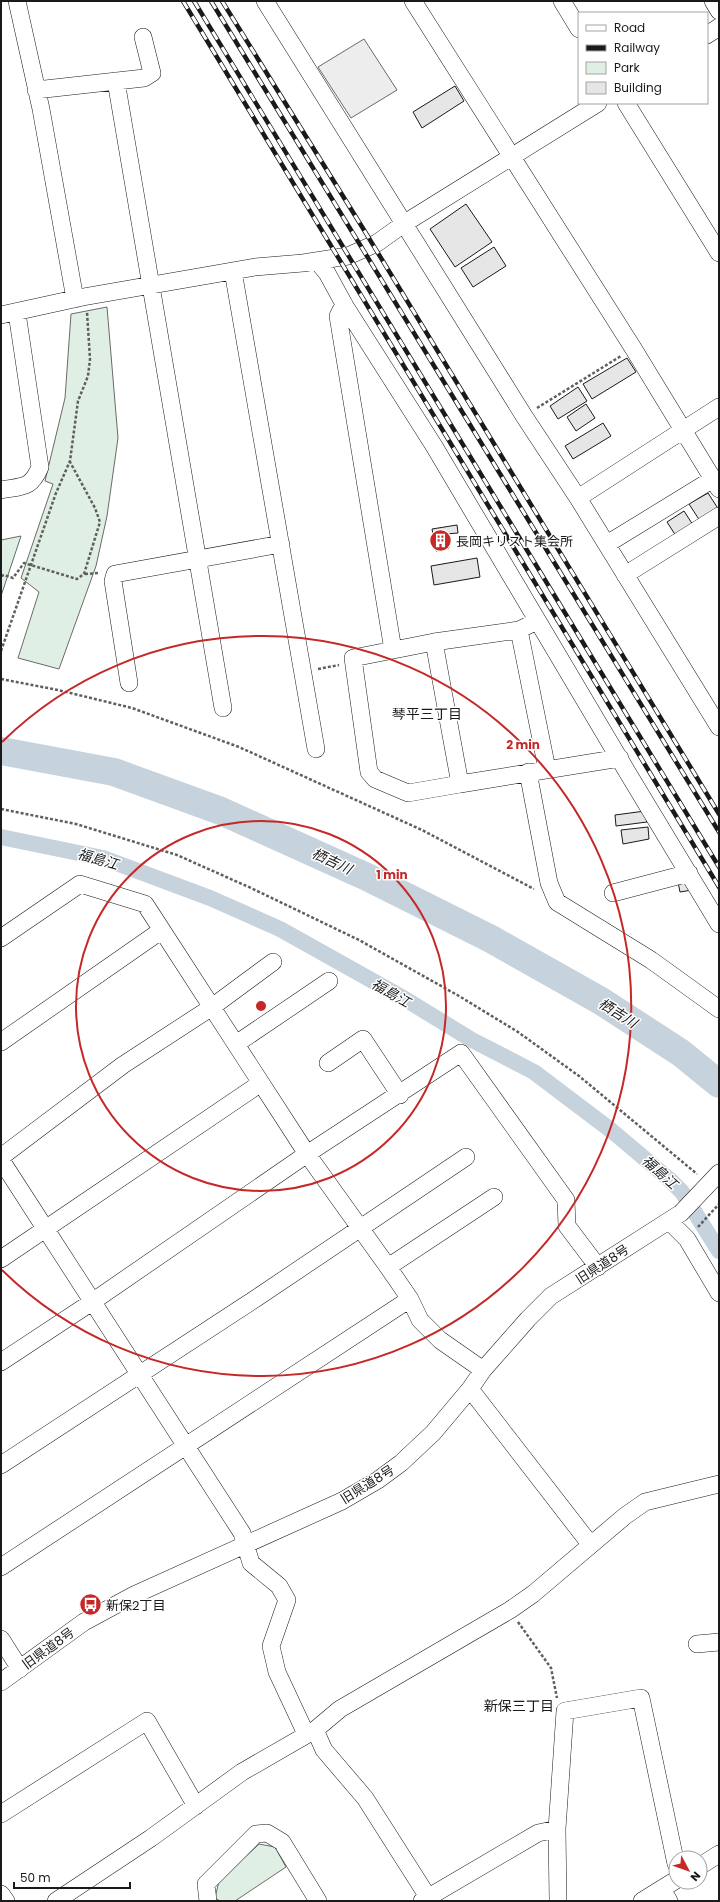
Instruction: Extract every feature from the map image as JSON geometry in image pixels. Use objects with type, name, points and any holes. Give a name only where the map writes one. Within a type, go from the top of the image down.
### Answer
[{"type":"street","points":[[17,1],[81,305]]},
{"type":"street","points":[[265,1],[405,223],[524,416],[578,498],[625,575],[716,716]]},
{"type":"street","points":[[413,1],[510,157],[633,348],[682,431],[716,484],[607,544]]},
{"type":"street","points":[[562,1],[578,27]]},
{"type":"street","points":[[714,1],[719,11]]},
{"type":"street","points":[[708,34],[719,27]]},
{"type":"street","points":[[36,90],[144,78],[152,73],[143,37]]},
{"type":"street","points":[[116,81],[150,286],[199,558],[223,708]]},
{"type":"street","points":[[1,490],[29,484],[35,479],[40,467],[9,314],[81,305],[150,286],[255,267],[318,261],[348,256],[377,243],[405,223],[596,104]]},
{"type":"street","points":[[627,104],[719,253]]},
{"type":"street","points":[[318,261],[327,273],[344,304],[434,446],[629,775],[690,873],[719,924]]},
{"type":"street","points":[[233,271],[282,544],[316,749]]},
{"type":"street","points":[[344,304],[338,316],[393,650]]},
{"type":"street","points":[[578,498],[719,407]]},
{"type":"street","points":[[625,575],[719,516]]},
{"type":"street","points":[[129,683],[113,581],[115,574],[282,544]]},
{"type":"street","points":[[537,621],[520,630],[434,642],[353,658],[369,772],[375,779],[408,794],[528,772],[620,758]]},
{"type":"street","points":[[520,630],[547,769]]},
{"type":"street","points":[[434,642],[460,784]]},
{"type":"street","points":[[528,772],[549,883],[557,902],[651,960],[719,1009]]},
{"type":"street","points":[[613,893],[690,873]]},
{"type":"street","points":[[1,938],[80,884],[145,904],[308,1154],[410,1299],[420,1320],[440,1340],[483,1370]]},
{"type":"street","points":[[1,1042],[162,930]]},
{"type":"street","points":[[273,962],[212,1007],[123,1065],[1,1159],[45,1230],[187,1445],[242,1533],[247,1545],[251,1563],[279,1586],[287,1600],[271,1646],[277,1672],[310,1732],[365,1798],[425,1899],[538,1833],[557,1829]]},
{"type":"street","points":[[236,1044],[329,981]]},
{"type":"street","points":[[328,1063],[363,1039],[400,1094]]},
{"type":"street","points":[[1,1362],[92,1302],[308,1154],[461,1053],[566,1200],[567,1226],[598,1266]]},
{"type":"street","points":[[1,1259],[262,1083]]},
{"type":"street","points":[[1,1465],[141,1375],[466,1157]]},
{"type":"street","name":"旧県道8号","points":[[1,1682],[84,1622],[103,1611],[134,1595],[342,1501],[378,1480],[401,1463],[433,1433],[470,1389],[483,1370],[551,1296],[675,1217],[712,1181]]},
{"type":"street","points":[[388,1266],[494,1198]]},
{"type":"street","points":[[675,1217],[719,1293]]},
{"type":"street","points":[[1,1567],[410,1299]]},
{"type":"street","points":[[470,1389],[590,1544]]},
{"type":"street","points":[[56,1901],[196,1806],[242,1772],[310,1732],[340,1709],[510,1610],[533,1594],[590,1544],[645,1502],[719,1484]]},
{"type":"street","points":[[1,1639],[20,1669]]},
{"type":"street","points":[[696,1644],[719,1642]]},
{"type":"street","points":[[558,1901],[557,1829],[565,1711],[641,1698],[673,1850]]},
{"type":"street","points":[[1,1814],[147,1721],[196,1806]]},
{"type":"street","points":[[208,1901],[206,1884],[256,1834],[267,1833],[282,1842],[318,1901]]},
{"type":"street","points":[[708,1861],[719,1854]]},
{"type":"street","points":[[642,1901],[669,1890]]},
{"type":"street","points":[[1,1894],[6,1901]]},
{"type":"path","points":[[1,651],[56,493],[70,461],[78,401],[88,376],[90,359],[81,305]]},
{"type":"path","points":[[524,416],[633,348]]},
{"type":"path","points":[[1,576],[4,575],[13,578],[24,563],[77,579],[84,574],[100,522],[95,508],[70,461]]},
{"type":"path","points":[[303,672],[346,664],[353,658]]},
{"type":"path","points":[[1,679],[58,690],[132,708],[240,747],[422,830],[557,902]]},
{"type":"path","points":[[1,809],[13,810],[76,824],[177,855],[251,888],[359,940],[459,996],[518,1032],[585,1081],[693,1170],[712,1181]]},
{"type":"path","points":[[693,1233],[719,1204]]},
{"type":"path","points":[[510,1610],[551,1668],[556,1698],[565,1711]]},
{"type":"green space","points":[[107,307],[118,438],[107,516],[96,566],[59,669],[18,658],[39,592],[21,578],[53,484],[45,481],[65,398],[71,314]]},
{"type":"green space","points":[[21,536],[1,596],[1,540]]},
{"type":"green space","points":[[259,1844],[275,1847],[286,1867],[235,1901],[220,1901],[215,1898],[219,1881]]},
{"type":"shaded area","points":[[364,39],[397,90],[351,118],[318,67]]},
{"type":"building","points":[[455,86],[464,101],[422,128],[413,112]]},
{"type":"building","points":[[466,204],[492,242],[455,267],[430,229]]},
{"type":"building","points":[[494,247],[506,266],[473,287],[461,268]]},
{"type":"building","points":[[627,358],[636,372],[592,399],[583,384]]},
{"type":"building","points":[[578,387],[587,401],[558,419],[550,406]]},
{"type":"building","points":[[586,404],[595,418],[576,431],[567,417]]},
{"type":"building","points":[[603,423],[611,436],[573,459],[565,446]]},
{"type":"building","points":[[708,493],[719,510],[700,521],[689,504]]},
{"type":"building","points":[[684,511],[693,525],[676,536],[667,522]]},
{"type":"building","name":"長岡キリスト集会所","points":[[457,525],[458,533],[446,534],[449,548],[436,551],[432,529]]},
{"type":"building","points":[[477,558],[480,577],[434,585],[431,566]]},
{"type":"building","points":[[645,811],[647,822],[616,826],[615,815]]},
{"type":"building","points":[[648,827],[649,839],[623,844],[621,830]]},
{"type":"building","points":[[690,880],[692,890],[680,892],[678,882]]},
{"type":"waterway","name":"栖吉川","points":[[1,751],[114,772],[221,811],[367,877],[491,939],[601,1001],[681,1053],[719,1084]]},
{"type":"waterway","name":"福島江","points":[[1,837],[103,858],[210,898],[280,929],[405,999],[472,1040],[534,1072],[612,1131],[669,1179],[682,1192],[719,1251]]},
{"type":"railway","points":[[183,1],[719,887]]},
{"type":"railway","points":[[194,1],[719,867]]},
{"type":"railway","points":[[211,1],[719,832]]},
{"type":"railway","points":[[222,1],[364,230],[719,814]]},
{"type":"place","name":"長岡キリスト集会所","points":[[441,541]]},
{"type":"place","name":"新保2丁目","points":[[90,1605]]},
{"type":"district","name":"琴平三丁目","points":[[427,714]]},
{"type":"district","name":"新保三丁目","points":[[519,1706]]}]
